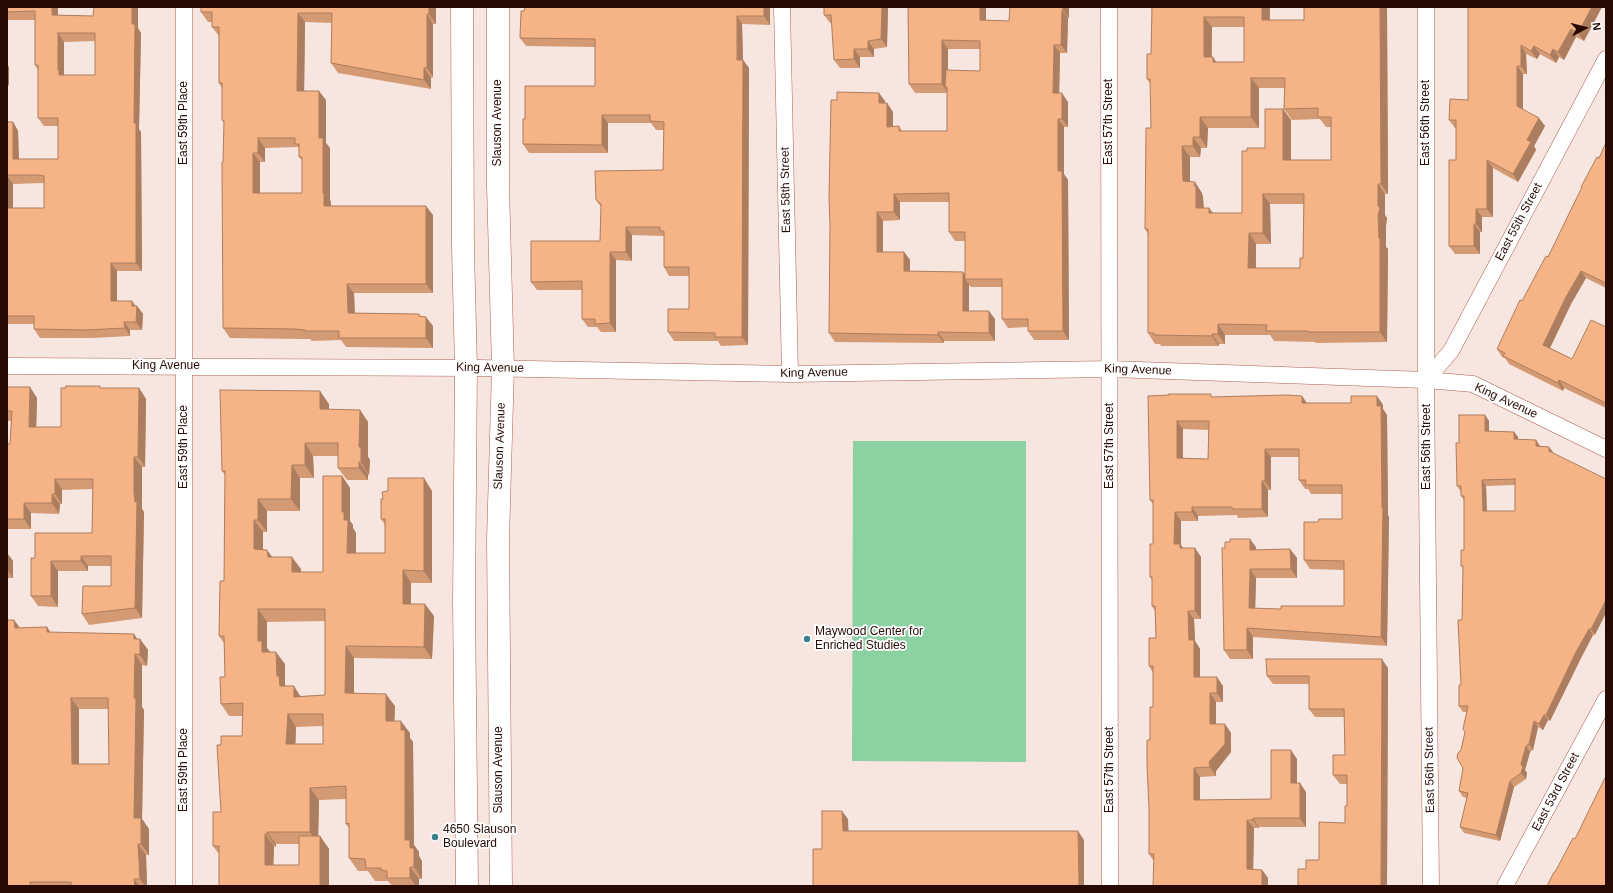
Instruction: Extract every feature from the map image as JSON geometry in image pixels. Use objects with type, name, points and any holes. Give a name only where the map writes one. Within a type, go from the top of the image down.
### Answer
[{"type":"main road","points":[[462,7],[463,248],[466,368],[464,602],[467,886]]},
{"type":"main road","name":"Slauson Avenue","points":[[498,7],[498,186],[503,368],[498,540],[501,886]]},
{"type":"street","name":"East 59th Place","points":[[184,7],[184,886]]},
{"type":"street","name":"East 58th Street","points":[[782,7],[790,374]]},
{"type":"street","name":"East 57th Street","points":[[1109,7],[1110,886]]},
{"type":"street","name":"East 56th Street","points":[[1426,7],[1426,380],[1431,886]]},
{"type":"street","name":"East 55th Street","points":[[1426,380],[1451,351],[1606,59]]},
{"type":"street","name":"King Avenue","points":[[7,366],[503,368],[790,374],[1110,369],[1426,380],[1473,384],[1606,449]]},
{"type":"street","name":"East 53rd Street","points":[[1505,886],[1606,699]]},
{"type":"green space","points":[[853,441],[1026,441],[1026,762],[852,761]]},
{"type":"building","points":[[7,7],[52,7],[52,15],[93,16],[94,7],[132,7],[132,24],[135,24],[134,123],[136,123],[136,263],[111,263],[111,301],[132,301],[132,306],[137,306],[136,322],[124,322],[125,328],[86,330],[34,329],[34,316],[7,316],[7,208],[44,208],[44,176],[7,175],[7,122],[13,122],[13,159],[58,159],[58,118],[38,118],[38,65],[35,65],[35,11],[7,12]],"holes":[[[58,33],[95,33],[95,75],[59,75]]]},
{"type":"building","points":[[201,7],[429,7],[429,14],[427,14],[427,68],[424,68],[424,80],[331,63],[332,13],[298,13],[297,91],[319,91],[319,138],[323,138],[324,206],[426,206],[426,284],[347,284],[348,313],[419,314],[419,316],[426,317],[426,338],[339,338],[339,331],[223,328],[222,162],[224,121],[222,120],[222,83],[219,83],[219,27],[212,27],[212,12],[201,12]],"holes":[[[258,138],[295,138],[295,144],[299,144],[299,157],[302,157],[302,193],[253,193],[253,153],[258,153]]]},
{"type":"building","points":[[525,7],[764,7],[764,16],[737,16],[737,60],[743,60],[742,337],[715,337],[715,333],[668,332],[668,309],[689,309],[689,267],[664,267],[664,231],[660,231],[660,227],[626,227],[626,252],[610,252],[610,323],[595,324],[595,319],[582,319],[582,281],[531,282],[531,241],[600,241],[601,204],[596,200],[595,171],[663,170],[664,122],[650,121],[650,115],[602,115],[602,145],[523,144],[525,86],[595,86],[595,39],[520,38],[521,11],[524,11]]},
{"type":"building","points":[[824,7],[882,7],[881,39],[868,41],[868,49],[854,49],[854,59],[834,60],[831,15],[824,15]]},
{"type":"building","points":[[908,7],[980,7],[980,20],[1009,21],[1010,7],[1063,7],[1061,45],[1054,45],[1053,93],[1062,93],[1062,119],[1058,119],[1058,171],[1062,171],[1063,331],[1028,331],[1028,319],[1002,319],[1002,279],[965,279],[965,232],[949,232],[949,193],[894,194],[894,212],[877,212],[877,252],[904,252],[904,271],[963,272],[963,311],[989,311],[989,333],[938,332],[938,335],[829,333],[831,100],[837,100],[837,92],[879,93],[879,103],[887,103],[887,127],[899,126],[899,131],[947,131],[947,87],[945,87],[946,70],[980,71],[980,41],[942,40],[942,84],[909,84]]},
{"type":"building","points":[[1152,7],[1262,7],[1262,20],[1304,20],[1304,7],[1380,7],[1381,184],[1378,184],[1378,206],[1380,208],[1378,215],[1380,238],[1380,332],[1266,331],[1267,325],[1218,324],[1218,334],[1212,334],[1212,336],[1154,335],[1154,333],[1148,333],[1148,229],[1145,229],[1146,128],[1151,128],[1150,79],[1147,79],[1147,54],[1151,54]],"holes":[[[1204,17],[1244,17],[1244,62],[1213,62],[1213,57],[1204,57]],[[1251,78],[1285,78],[1284,109],[1318,108],[1318,117],[1331,117],[1331,160],[1283,160],[1283,109],[1265,109],[1265,148],[1247,148],[1247,151],[1242,151],[1242,213],[1209,213],[1209,208],[1196,208],[1195,182],[1183,181],[1182,146],[1193,146],[1193,137],[1200,137],[1200,117],[1251,117]],[[1263,194],[1304,194],[1303,258],[1300,258],[1300,268],[1248,268],[1249,233],[1263,233]]]},
{"type":"building","points":[[1468,7],[1592,7],[1578,33],[1571,29],[1558,52],[1553,49],[1550,55],[1534,46],[1531,51],[1521,45],[1521,66],[1517,66],[1517,106],[1539,118],[1527,140],[1531,142],[1513,174],[1487,160],[1487,209],[1476,209],[1474,246],[1449,246],[1449,160],[1456,160],[1456,120],[1449,120],[1450,99],[1468,100]]},
{"type":"building","points":[[1606,143],[1606,283],[1581,271],[1566,297],[1543,345],[1572,359],[1591,320],[1606,327],[1606,403],[1559,380],[1558,383],[1503,356],[1505,353],[1497,349],[1520,300],[1522,301],[1546,256],[1548,257],[1581,187],[1597,157],[1599,158]]},
{"type":"building","points":[[66,386],[139,388],[138,457],[134,457],[134,492],[135,502],[137,502],[135,608],[82,614],[83,586],[111,586],[111,556],[81,556],[81,561],[51,561],[51,596],[31,596],[31,558],[35,558],[35,533],[92,533],[93,479],[55,479],[55,494],[52,494],[52,503],[24,503],[24,519],[7,519],[7,444],[10,444],[12,411],[7,411],[7,387],[30,387],[29,427],[61,427],[61,388],[66,388]]},
{"type":"building","points":[[220,390],[320,391],[320,409],[360,410],[359,447],[361,447],[361,462],[359,462],[359,468],[338,468],[338,443],[305,443],[305,465],[292,465],[291,499],[258,499],[258,520],[254,520],[254,549],[267,550],[268,557],[292,557],[292,572],[323,572],[323,476],[342,476],[342,512],[344,512],[344,520],[348,520],[347,553],[385,553],[385,519],[381,519],[381,499],[383,499],[382,492],[388,491],[388,478],[424,478],[424,571],[403,570],[403,604],[425,604],[424,647],[346,646],[345,693],[386,694],[386,721],[401,721],[401,730],[405,730],[405,840],[410,840],[410,848],[414,848],[414,867],[410,867],[410,878],[387,878],[387,871],[381,870],[381,868],[366,868],[365,859],[349,858],[349,823],[346,824],[346,786],[310,788],[310,832],[267,832],[267,834],[265,834],[265,865],[299,865],[299,836],[320,836],[320,886],[219,886],[219,846],[213,846],[213,812],[221,812],[217,745],[221,745],[221,736],[242,736],[243,703],[221,704],[220,677],[225,677],[224,636],[219,636],[220,581],[224,581],[225,471],[222,471]],"holes":[[[258,609],[325,609],[325,695],[294,697],[294,686],[280,686],[279,676],[277,676],[276,652],[262,652],[262,641],[258,641]],[[288,714],[323,714],[323,744],[286,744]]]},
{"type":"building","points":[[1211,394],[1211,397],[1287,395],[1302,396],[1302,403],[1351,403],[1351,396],[1377,396],[1377,406],[1381,406],[1383,508],[1381,637],[1247,628],[1247,650],[1224,650],[1222,548],[1225,548],[1225,542],[1230,542],[1230,539],[1250,539],[1250,550],[1290,549],[1291,569],[1250,569],[1249,608],[1281,609],[1281,606],[1344,606],[1344,561],[1304,560],[1304,522],[1318,522],[1319,519],[1342,519],[1342,485],[1305,485],[1306,480],[1299,480],[1299,449],[1265,449],[1265,481],[1262,481],[1262,509],[1192,507],[1192,512],[1175,512],[1174,544],[1180,544],[1180,548],[1195,548],[1195,611],[1188,611],[1189,640],[1194,640],[1194,677],[1217,677],[1217,693],[1210,693],[1210,724],[1225,724],[1225,744],[1209,762],[1210,767],[1194,768],[1194,800],[1271,799],[1271,750],[1291,750],[1291,783],[1300,783],[1300,818],[1253,818],[1253,820],[1247,820],[1247,869],[1262,870],[1262,886],[1153,886],[1154,854],[1149,854],[1147,740],[1150,740],[1150,707],[1153,707],[1153,666],[1149,666],[1149,638],[1156,638],[1155,606],[1152,606],[1152,577],[1150,577],[1150,544],[1153,544],[1153,500],[1150,500],[1148,396]],"holes":[[[1177,421],[1209,421],[1208,459],[1177,458]]]},
{"type":"building","points":[[1459,415],[1485,415],[1485,431],[1514,432],[1514,439],[1536,440],[1536,446],[1549,447],[1549,451],[1606,479],[1606,600],[1591,629],[1589,629],[1576,652],[1546,715],[1544,715],[1539,724],[1534,721],[1529,744],[1526,746],[1521,764],[1523,767],[1521,773],[1510,781],[1496,835],[1460,827],[1468,793],[1459,791],[1463,768],[1457,758],[1458,753],[1461,750],[1465,732],[1463,729],[1468,706],[1459,706],[1459,685],[1461,685],[1458,620],[1462,620],[1463,566],[1461,566],[1461,550],[1464,550],[1464,496],[1461,496],[1461,486],[1457,486],[1456,443],[1459,443]],"holes":[[[1515,479],[1515,511],[1483,511],[1482,480]]]},
{"type":"building","points":[[7,620],[14,620],[15,628],[47,627],[47,632],[134,634],[134,639],[140,639],[140,655],[135,654],[134,698],[136,699],[134,818],[141,818],[141,844],[138,844],[140,879],[134,879],[135,886],[71,886],[71,882],[30,882],[30,886],[7,886]],"holes":[[[71,698],[108,698],[109,764],[72,764]]]},
{"type":"building","points":[[1266,659],[1382,659],[1381,886],[1298,886],[1298,869],[1306,869],[1306,860],[1319,860],[1319,822],[1345,823],[1345,806],[1347,806],[1347,775],[1333,775],[1333,755],[1345,755],[1344,709],[1309,709],[1309,676],[1267,676]]},
{"type":"building","points":[[1606,776],[1606,886],[1547,886],[1573,838],[1575,839]]},
{"type":"building","points":[[822,811],[842,811],[843,831],[1078,831],[1079,886],[813,886],[813,849],[822,849]]},
{"type":"place","name":"Maywood Center for Enriched Studies","points":[[807,639]]},
{"type":"place","name":"4650 Slauson Boulevard","points":[[435,837]]}]
